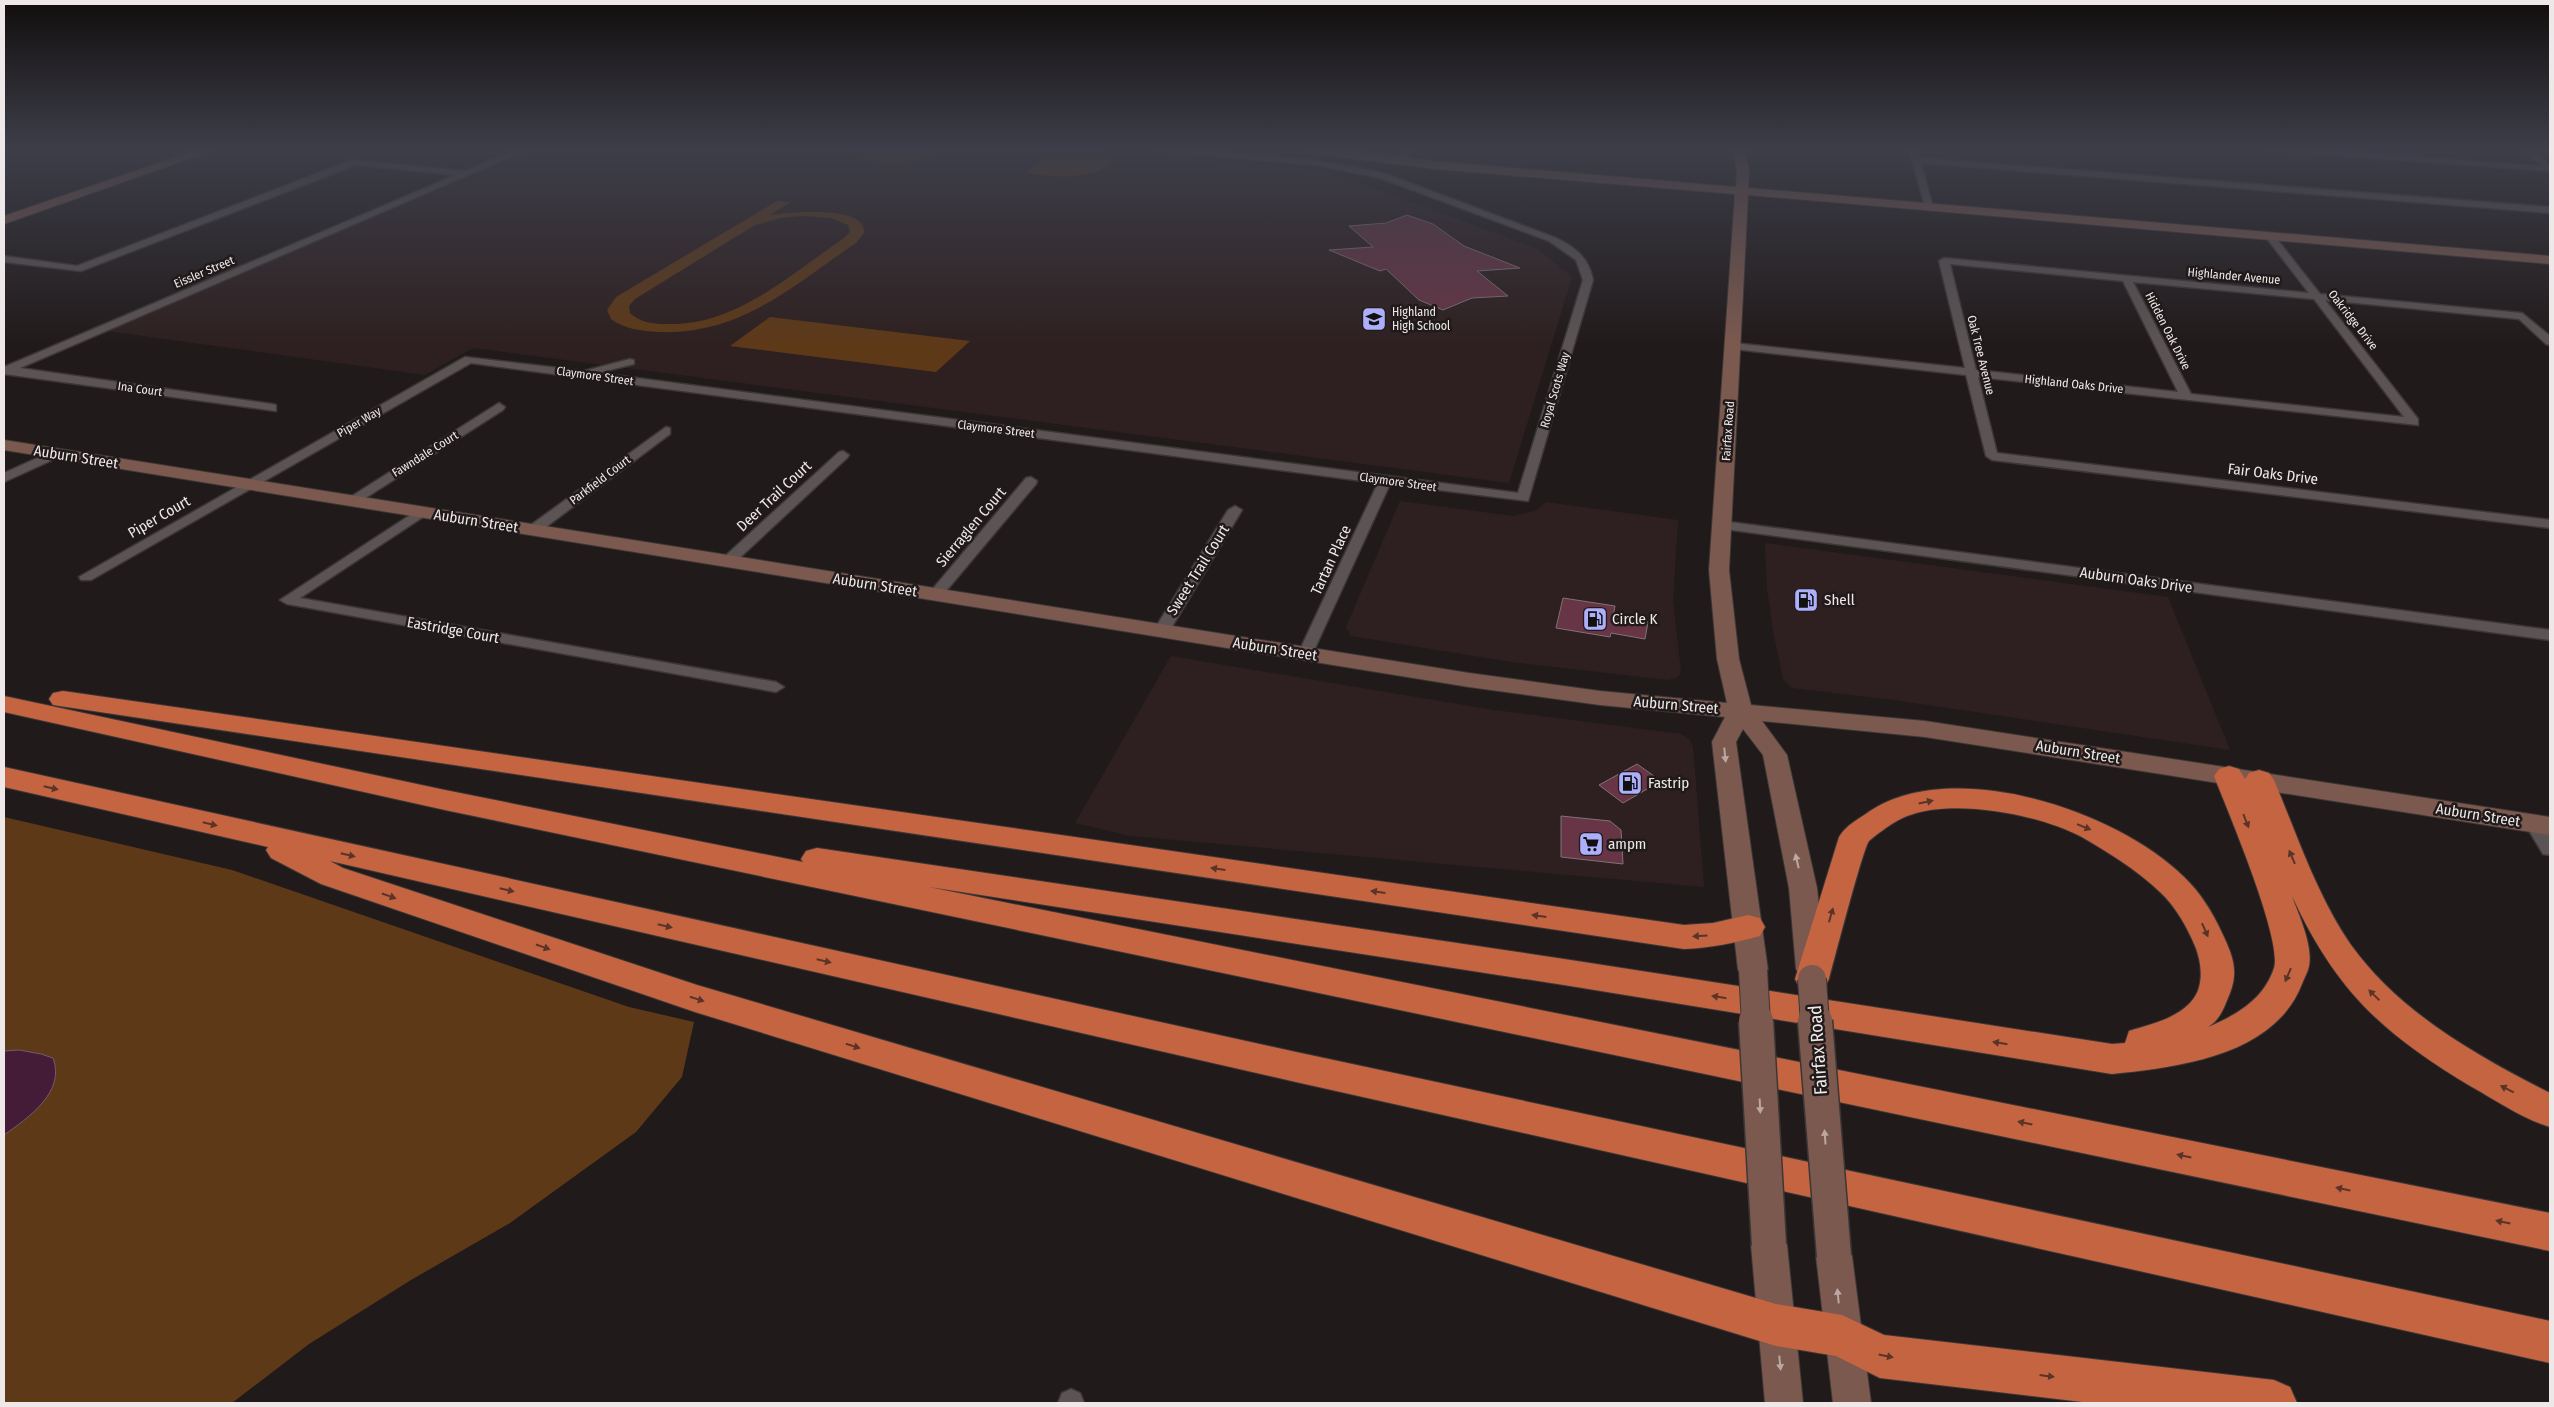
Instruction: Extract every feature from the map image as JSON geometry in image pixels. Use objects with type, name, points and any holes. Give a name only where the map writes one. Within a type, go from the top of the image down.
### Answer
[{"type":"highway","points":[[4,689],[226,724],[1684,937],[1713,935],[1748,927]]},
{"type":"highway","points":[[4,704],[445,800],[2550,1232]]},
{"type":"highway","points":[[4,777],[1287,1065],[2550,1342]]},
{"type":"highway","points":[[445,800],[1564,972],[2112,1059],[2163,1055],[2216,1040],[2254,1022],[2281,994],[2293,965],[2285,922],[2244,778]]},
{"type":"highway","points":[[2244,778],[2339,954],[2373,995],[2431,1042],[2492,1081],[2550,1111]]},
{"type":"highway","points":[[1812,979],[1854,837],[1897,808],[1943,798],[1990,801],[2036,809],[2089,828],[2136,856],[2173,885],[2200,920],[2217,958],[2218,980],[2205,1011],[2174,1033],[2134,1043],[2034,1048]]},
{"type":"highway","points":[[249,833],[332,876],[695,998],[1776,1325],[1842,1336],[1880,1356],[2274,1403]]},
{"type":"main road","points":[[4,220],[19,215]]},
{"type":"main road","name":"Fairfax Road","points":[[1741,215],[1719,569],[1722,612],[1728,659],[1741,711],[1767,742],[1775,756],[1803,888],[1834,1256],[1842,1336],[1852,1403]]},
{"type":"main road","points":[[2019,215],[2550,260]]},
{"type":"main road","name":"Auburn Street","points":[[4,445],[1306,654],[1600,698],[1926,729],[2542,825]]},
{"type":"main road","points":[[1741,711],[1724,742],[1739,875],[1753,970],[1768,1245],[1784,1403]]},
{"type":"street","points":[[4,259],[78,269],[219,215]]},
{"type":"street","name":"Eissler Street","points":[[6,370],[371,215]]},
{"type":"street","name":"Royal Scots Way","points":[[1484,215],[1558,242],[1569,249],[1585,264],[1588,272],[1587,282],[1523,498]]},
{"type":"street","name":"Oakridge Drive","points":[[2270,236],[2414,422]]},
{"type":"street","name":"Highlander Avenue","points":[[1944,261],[2522,316],[2550,342]]},
{"type":"street","name":"Oak Tree Avenue","points":[[1944,261],[1992,456]]},
{"type":"street","name":"Hidden Oak Drive","points":[[2126,278],[2186,396]]},
{"type":"street","name":"Highland Oaks Drive","points":[[1734,346],[2414,422]]},
{"type":"street","name":"Claymore Street","points":[[469,360],[1523,498]]},
{"type":"street","name":"Piper Way","points":[[249,484],[469,360]]},
{"type":"street","points":[[578,374],[630,362]]},
{"type":"street","name":"Ina Court","points":[[6,370],[272,408]]},
{"type":"street","name":"Fawndale Court","points":[[351,501],[499,407]]},
{"type":"street","name":"Parkfield Court","points":[[533,530],[666,431]]},
{"type":"street","points":[[4,478],[55,454]]},
{"type":"street","name":"Deer Trail Court","points":[[728,561],[843,455]]},
{"type":"street","name":"Fair Oaks Drive","points":[[1992,456],[2550,524]]},
{"type":"street","name":"Tartan Place","points":[[1306,654],[1386,480]]},
{"type":"street","name":"Sierraglen Court","points":[[936,594],[1031,481]]},
{"type":"street","name":"Piper Court","points":[[86,577],[249,484]]},
{"type":"street","name":"Sweet Trail Court","points":[[1162,630],[1235,510]]},
{"type":"street","name":"Eastridge Court","points":[[421,512],[287,600],[776,687]]},
{"type":"street","name":"Auburn Oaks Drive","points":[[1722,525],[2550,635]]},
{"type":"street","points":[[2542,825],[2550,849]]},
{"type":"shaded area","points":[[379,215],[1445,215],[1538,249],[1572,277],[1509,483],[473,348],[425,375],[107,331]]},
{"type":"shaded area","points":[[754,215],[842,215],[853,218],[862,224],[864,233],[856,243],[809,276],[764,305],[740,317],[715,326],[688,331],[658,332],[640,330],[627,327],[611,319],[607,310],[616,297]],"holes":[[[803,216],[831,218],[848,225],[850,232],[844,238],[782,282],[738,308],[690,323],[656,324],[638,319],[630,313],[629,306],[635,299],[755,225],[781,218]]]},
{"type":"shaded area","points":[[770,317],[970,341],[936,372],[730,346]]},
{"type":"shaded area","points":[[1400,501],[1513,516],[1535,511],[1546,502],[1678,520],[1673,600],[1681,671],[1678,677],[1668,680],[1511,662],[1351,636],[1346,627]]},
{"type":"shaded area","points":[[1765,543],[2168,597],[2230,750],[1894,700],[1792,688],[1783,679],[1773,631],[1767,588]]},
{"type":"shaded area","points":[[1171,656],[1494,710],[1681,734],[1689,739],[1693,746],[1704,887],[1130,836],[1075,823]]},
{"type":"shaded area","points":[[4,817],[232,870],[629,1007],[694,1022],[682,1077],[636,1132],[510,1223],[411,1280],[309,1344],[232,1403],[4,1403]]},
{"type":"shaded area","points":[[19,1050],[53,1058],[56,1070],[54,1082],[50,1093],[42,1103],[24,1121],[4,1135],[4,1051]]},
{"type":"building","name":"Highland High School","points":[[1407,215],[1433,224],[1464,246],[1520,268],[1477,271],[1508,296],[1472,298],[1443,310],[1419,300],[1386,269],[1380,271],[1329,250],[1373,247],[1349,226],[1386,223]]},
{"type":"building","name":"Circle K","points":[[1563,598],[1615,606],[1613,616],[1648,622],[1645,639],[1611,633],[1610,637],[1556,628]]},
{"type":"building","name":"Fastrip","points":[[1637,764],[1661,781],[1623,803],[1599,785]]},
{"type":"building","name":"ampm","points":[[1561,816],[1610,821],[1621,830],[1623,864],[1561,857]]},
{"type":"place","name":"Highland High School","points":[[1374,319]]},
{"type":"place","name":"Shell","points":[[1806,600]]},
{"type":"place","name":"Circle K","points":[[1595,619]]},
{"type":"place","name":"Fastrip","points":[[1630,783]]},
{"type":"place","name":"ampm","points":[[1591,844]]}]
